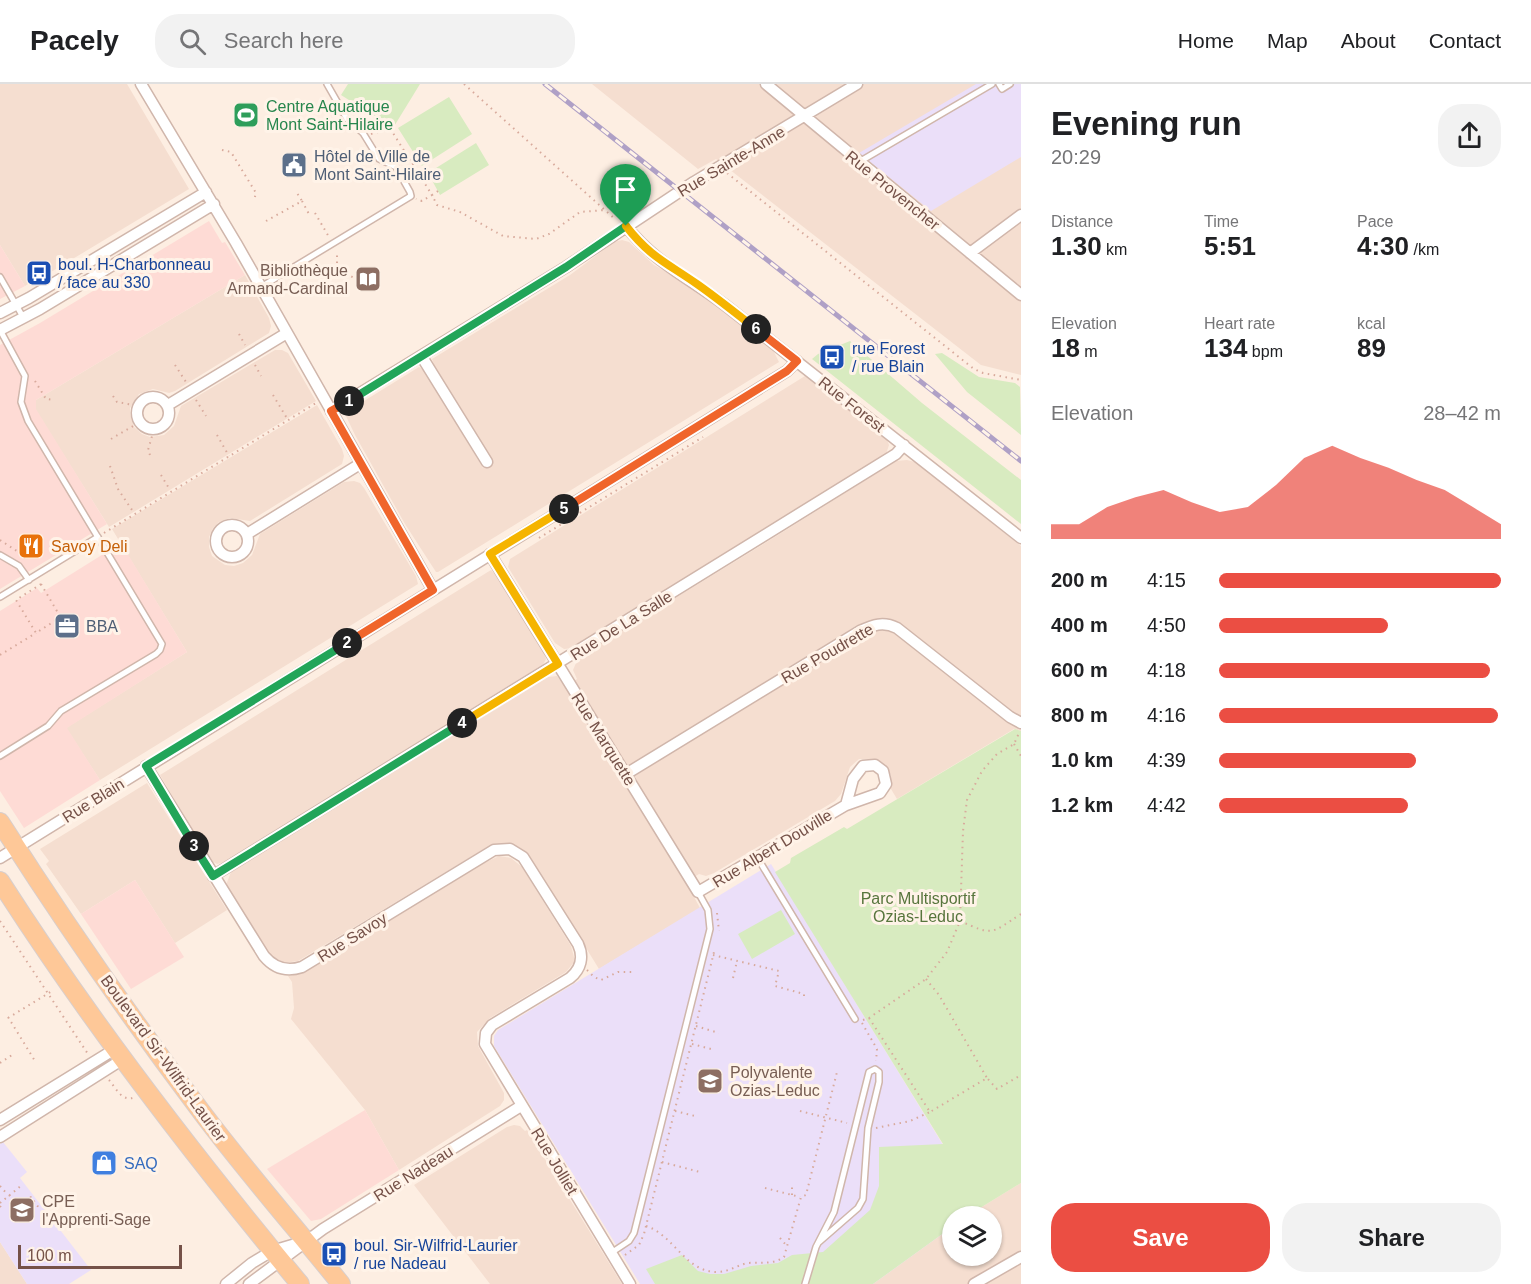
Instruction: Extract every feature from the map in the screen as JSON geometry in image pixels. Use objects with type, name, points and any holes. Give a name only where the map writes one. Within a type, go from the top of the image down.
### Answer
[{"type":"main road","name":"Boulevard Sir-Wilfrid-Laurier","points":[[0,822],[154,1049],[201,1112],[341,1284]]},
{"type":"main road","name":"Boulevard Sir-Wilfrid-Laurier","points":[[0,881],[70,986],[184,1142],[300,1284]]},
{"type":"street","points":[[141,84],[261,287],[433,590]]},
{"type":"street","name":"Rue Provencher","points":[[766,84],[1021,295]]},
{"type":"street","name":"Rue Sainte-Anne","points":[[331,411],[566,267],[622,223],[857,84]]},
{"type":"street","points":[[0,313],[206,192]]},
{"type":"street","points":[[0,330],[24,318],[213,204]]},
{"type":"street","points":[[970,253],[1021,215]]},
{"type":"street","name":"Rue Forest","points":[[622,223],[656,258],[713,296],[1021,538]]},
{"type":"street","points":[[168,405],[287,333]]},
{"type":"street","points":[[422,357],[487,462]]},
{"type":"street","name":"Rue Blain","points":[[0,858],[787,371],[797,361]]},
{"type":"street","points":[[151,396],[161,398],[168,405],[170,416],[160,428],[145,427],[140,422],[137,415],[144,399],[151,396]]},
{"type":"street","name":"Rue De La Salle","points":[[213,876],[896,454],[904,446]]},
{"type":"street","points":[[247,534],[360,464]]},
{"type":"street","name":"Rue Marquette","points":[[490,554],[698,892]]},
{"type":"street","name":"Rue Poudrette","points":[[626,774],[860,631],[877,624],[897,628],[1010,717],[1021,723]]},
{"type":"street","name":"Rue Savoy","points":[[146,766],[266,959],[281,968],[294,969],[308,964],[497,849],[510,849],[526,861],[578,944],[581,955],[580,966]]},
{"type":"street","name":"Rue Albert Douville","points":[[698,892],[846,805]]},
{"type":"street","name":"Rue Jolliet","points":[[580,966],[570,978],[492,1025],[485,1037],[486,1047],[630,1284]]},
{"type":"street","points":[[0,1120],[94,1063],[119,1054]]},
{"type":"street","points":[[0,1137],[103,1073],[119,1054]]},
{"type":"street","name":"Rue Nadeau","points":[[276,1255],[306,1241],[521,1106]]},
{"type":"street","points":[[226,1284],[252,1263],[276,1255]]},
{"type":"street","points":[[249,1284],[276,1255]]},
{"type":"street","points":[[974,1284],[1021,1257]]},
{"type":"lane","points":[[261,287],[411,196],[396,167],[379,159],[366,136],[347,119],[327,84]]},
{"type":"lane","points":[[859,162],[992,84]]},
{"type":"lane","points":[[999,84],[1002,89],[1010,84]]},
{"type":"lane","points":[[0,277],[24,318]]},
{"type":"lane","points":[[0,330],[25,376],[21,402],[28,421],[160,639],[161,648],[156,654],[61,711],[48,726],[0,756]]},
{"type":"lane","points":[[0,597],[98,537]]},
{"type":"lane","points":[[0,555],[19,566],[29,580]]},
{"type":"lane","points":[[757,857],[858,1020]]},
{"type":"lane","points":[[611,1253],[629,1241],[634,1233],[708,938],[709,914],[698,892]]},
{"type":"lane","points":[[805,1284],[819,1242],[834,1212],[869,1072],[875,1069],[879,1072],[879,1082],[868,1128],[864,1196],[858,1208],[819,1242]]},
{"type":"path","points":[[464,84],[622,223]]},
{"type":"path","points":[[375,132],[389,128],[438,205],[460,212],[501,235],[511,238],[542,238],[580,212],[605,210]]},
{"type":"path","points":[[222,150],[231,152],[256,193],[254,200]]},
{"type":"path","points":[[412,164],[419,161]]},
{"type":"path","points":[[720,167],[974,369],[987,374],[1021,380]]},
{"type":"path","points":[[422,201],[438,191]]},
{"type":"path","points":[[297,193],[310,216]]},
{"type":"path","points":[[266,221],[302,201]]},
{"type":"path","points":[[315,213],[329,237]]},
{"type":"path","points":[[300,271],[315,277],[330,274],[338,262],[337,250]]},
{"type":"path","points":[[336,267],[357,280]]},
{"type":"path","points":[[239,334],[246,347]]},
{"type":"path","points":[[253,363],[261,376]]},
{"type":"path","points":[[175,365],[186,383]]},
{"type":"path","points":[[35,381],[46,399],[54,400]]},
{"type":"path","points":[[273,395],[288,420]]},
{"type":"path","points":[[114,396],[117,402],[139,406]]},
{"type":"path","points":[[195,398],[206,416]]},
{"type":"path","points":[[98,537],[316,403]]},
{"type":"path","points":[[111,439],[140,422]]},
{"type":"path","points":[[150,455],[148,450],[154,429]]},
{"type":"path","points":[[217,435],[229,456]]},
{"type":"path","points":[[110,466],[118,489],[134,513]]},
{"type":"path","points":[[161,475],[171,491]]},
{"type":"path","points":[[0,540],[23,555],[31,569]]},
{"type":"path","points":[[10,552],[13,549]]},
{"type":"path","points":[[23,555],[30,551]]},
{"type":"path","points":[[36,633],[16,600],[40,583],[64,623]]},
{"type":"path","points":[[0,654],[61,617]]},
{"type":"path","points":[[930,1112],[869,1018],[926,979],[947,952],[960,921],[963,831],[967,800],[982,771],[997,754],[1014,744],[1021,728]]},
{"type":"path","points":[[1014,744],[1021,756]]},
{"type":"path","points":[[960,921],[985,932],[995,932],[1021,914]]},
{"type":"path","points":[[0,921],[94,1063]]},
{"type":"path","points":[[713,955],[779,972],[775,987],[804,994],[804,996]]},
{"type":"path","points":[[734,978],[737,961]]},
{"type":"path","points":[[580,966],[601,980],[618,972],[633,972]]},
{"type":"path","points":[[926,979],[939,995],[987,1078],[997,1089],[1021,1075]]},
{"type":"path","points":[[35,1060],[9,1020],[52,991]]},
{"type":"path","points":[[858,1020],[877,1049],[875,1069]]},
{"type":"path","points":[[695,1026],[719,1033]]},
{"type":"path","points":[[691,1044],[715,1050]]},
{"type":"path","points":[[1,1062],[12,1055]]},
{"type":"path","points":[[765,1188],[801,1197],[806,1195],[837,1072]]},
{"type":"path","points":[[103,1073],[125,1099],[132,1099]]},
{"type":"path","points":[[868,1128],[902,1124],[918,1119],[987,1078]]},
{"type":"path","points":[[674,1111],[695,1116]]},
{"type":"path","points":[[800,1111],[855,1125]]},
{"type":"path","points":[[662,1162],[700,1172]]},
{"type":"path","points":[[686,1168],[689,1163]]},
{"type":"path","points":[[792,1184],[792,1195]]},
{"type":"path","points":[[3,1210],[0,1204],[22,1185]]},
{"type":"path","points":[[0,1186],[23,1215]]},
{"type":"path","points":[[18,1207],[31,1197],[39,1208]]},
{"type":"path","points":[[646,1226],[655,1230],[692,1263],[705,1271],[723,1272],[743,1264],[777,1261],[786,1255],[801,1197]]},
{"type":"path","points":[[780,1238],[787,1247]]},
{"type":"shaded area","points":[[0,84],[127,84],[189,189],[25,286],[0,245]]},
{"type":"shaded area","points":[[592,84],[1021,84],[1021,375],[981,365],[716,159],[698,169]]},
{"type":"shaded area","points":[[976,84],[1021,84],[1021,157],[931,211],[859,153]]},
{"type":"shaded area","points":[[209,221],[245,275],[36,400],[36,409],[107,524],[0,589],[0,345]]},
{"type":"shaded area","points":[[622,240],[629,242],[654,265],[686,283],[720,309],[774,352],[779,362],[436,572],[405,524],[346,416],[351,409],[419,367],[424,370],[483,468],[493,462],[432,359],[570,275],[614,242]]},
{"type":"shaded area","points":[[0,245],[25,286],[0,299]]},
{"type":"shaded area","points":[[245,275],[269,318],[271,326],[269,333],[175,391],[169,393],[153,389],[139,394],[130,408],[134,427],[150,437],[164,435],[174,426],[181,406],[275,350],[288,353],[316,401],[109,527],[35,409],[36,400]]},
{"type":"shaded area","points":[[805,376],[886,437],[889,445],[886,454],[869,467],[713,560],[573,648],[564,649],[555,643],[508,567],[510,559]]},
{"type":"shaded area","points":[[317,405],[342,449],[344,456],[342,464],[250,521],[230,518],[219,522],[209,537],[212,556],[225,565],[234,566],[243,563],[252,555],[260,534],[344,482],[354,481],[360,483],[364,488],[416,576],[418,584],[100,780],[66,728],[187,652],[112,529]]},
{"type":"shaded area","points":[[896,461],[915,462],[1021,546],[1021,731],[1014,729],[897,799],[891,789],[891,776],[886,765],[875,759],[859,759],[850,767],[841,794],[835,801],[714,873],[706,876],[699,874],[686,882],[700,908],[599,969],[530,857],[519,847],[505,843],[487,847],[298,961],[284,963],[270,955],[226,885],[231,872],[548,677],[557,676],[565,687],[577,679],[573,670],[582,655]]},
{"type":"shaded area","points":[[121,543],[187,652],[67,728],[100,780],[24,828],[0,791],[0,611],[37,588],[41,593]]},
{"type":"shaded area","points":[[491,570],[499,578],[544,652],[546,659],[542,667],[228,861],[217,864],[210,860],[160,775]]},
{"type":"shaded area","points":[[147,783],[227,910],[175,943],[135,880],[81,914],[46,864],[49,861],[40,849]]},
{"type":"shaded area","points":[[499,856],[511,858],[522,867],[571,946],[575,961],[566,972],[490,1018],[477,1032],[478,1046],[504,1093],[504,1100],[500,1106],[399,1170],[365,1110],[291,1019],[294,1008],[292,982],[288,976],[310,969],[478,866]]},
{"type":"shaded area","name":"Polyvalente Ozias-Leduc","points":[[771,864],[980,1206],[942,1206],[942,1234],[873,1284],[640,1284],[494,1046],[494,1036],[498,1030]]},
{"type":"shaded area","points":[[135,880],[184,957],[131,989],[81,914]]},
{"type":"shaded area","points":[[365,1110],[399,1170],[321,1219],[311,1221],[267,1169]]},
{"type":"shaded area","points":[[514,1125],[527,1130],[622,1284],[490,1284],[414,1185],[507,1127]]},
{"type":"shaded area","name":"CPE l'Apprenti-Sage","points":[[3,1142],[27,1172],[20,1178],[91,1270],[69,1284],[27,1284],[0,1242],[0,1144]]},
{"type":"shaded area","points":[[1021,1183],[1021,1284],[873,1284],[942,1234],[942,1266],[1002,1266],[1002,1206],[983,1206]]},
{"type":"shaded area","points":[[0,1242],[27,1284],[0,1284]]},
{"type":"green space","points":[[348,84],[420,84],[393,128],[341,95]]},
{"type":"green space","points":[[449,97],[472,134],[422,166],[398,128]]},
{"type":"green space","points":[[476,143],[489,165],[440,195],[428,173]]},
{"type":"green space","points":[[850,341],[922,403],[1021,480],[1021,524],[812,359],[818,354]]},
{"type":"green space","points":[[942,353],[979,377],[1015,383],[1020,387],[1021,435],[967,392],[935,354]]},
{"type":"green space","name":"Parc Multisportif Ozias-Leduc","points":[[1015,729],[1021,731],[1021,1183],[983,1206],[942,1206],[942,1234],[873,1284],[655,1284],[646,1269],[682,1255],[698,1271],[724,1274],[751,1266],[778,1263],[792,1255],[823,1252],[870,1210],[879,1186],[879,1147],[943,1144],[775,872],[790,863],[791,858],[844,827],[847,829]]},
{"type":"green space","points":[[781,910],[795,934],[752,959],[738,934]]},
{"type":"railway","points":[[545,84],[1021,461]]},
{"type":"place","name":"Centre Aquatique Mont Saint-Hilaire","points":[[246,115]]},
{"type":"place","name":"Hôtel de Ville de Mont Saint-Hilaire","points":[[294,165]]},
{"type":"place","name":"boul. H-Charbonneau / face au 330","points":[[39,273]]},
{"type":"place","name":"Bibliothèque Armand-Cardinal","points":[[368,279]]},
{"type":"place","name":"rue Forest / rue Blain","points":[[832,357]]},
{"type":"place","name":"Savoy Deli","points":[[31,546]]},
{"type":"place","name":"BBA","points":[[67,626]]},
{"type":"place","name":"Polyvalente Ozias-Leduc","points":[[710,1081]]},
{"type":"place","name":"SAQ","points":[[104,1163]]},
{"type":"place","name":"CPE l'Apprenti-Sage","points":[[22,1210]]},
{"type":"place","name":"boul. Sir-Wilfrid-Laurier / rue Nadeau","points":[[334,1254]]},
{"type":"route","points":[[626,226],[656,258],[713,296],[797,361],[787,371],[490,554],[558,664],[213,876],[146,766],[433,590],[331,411],[566,267],[626,226]]}]
